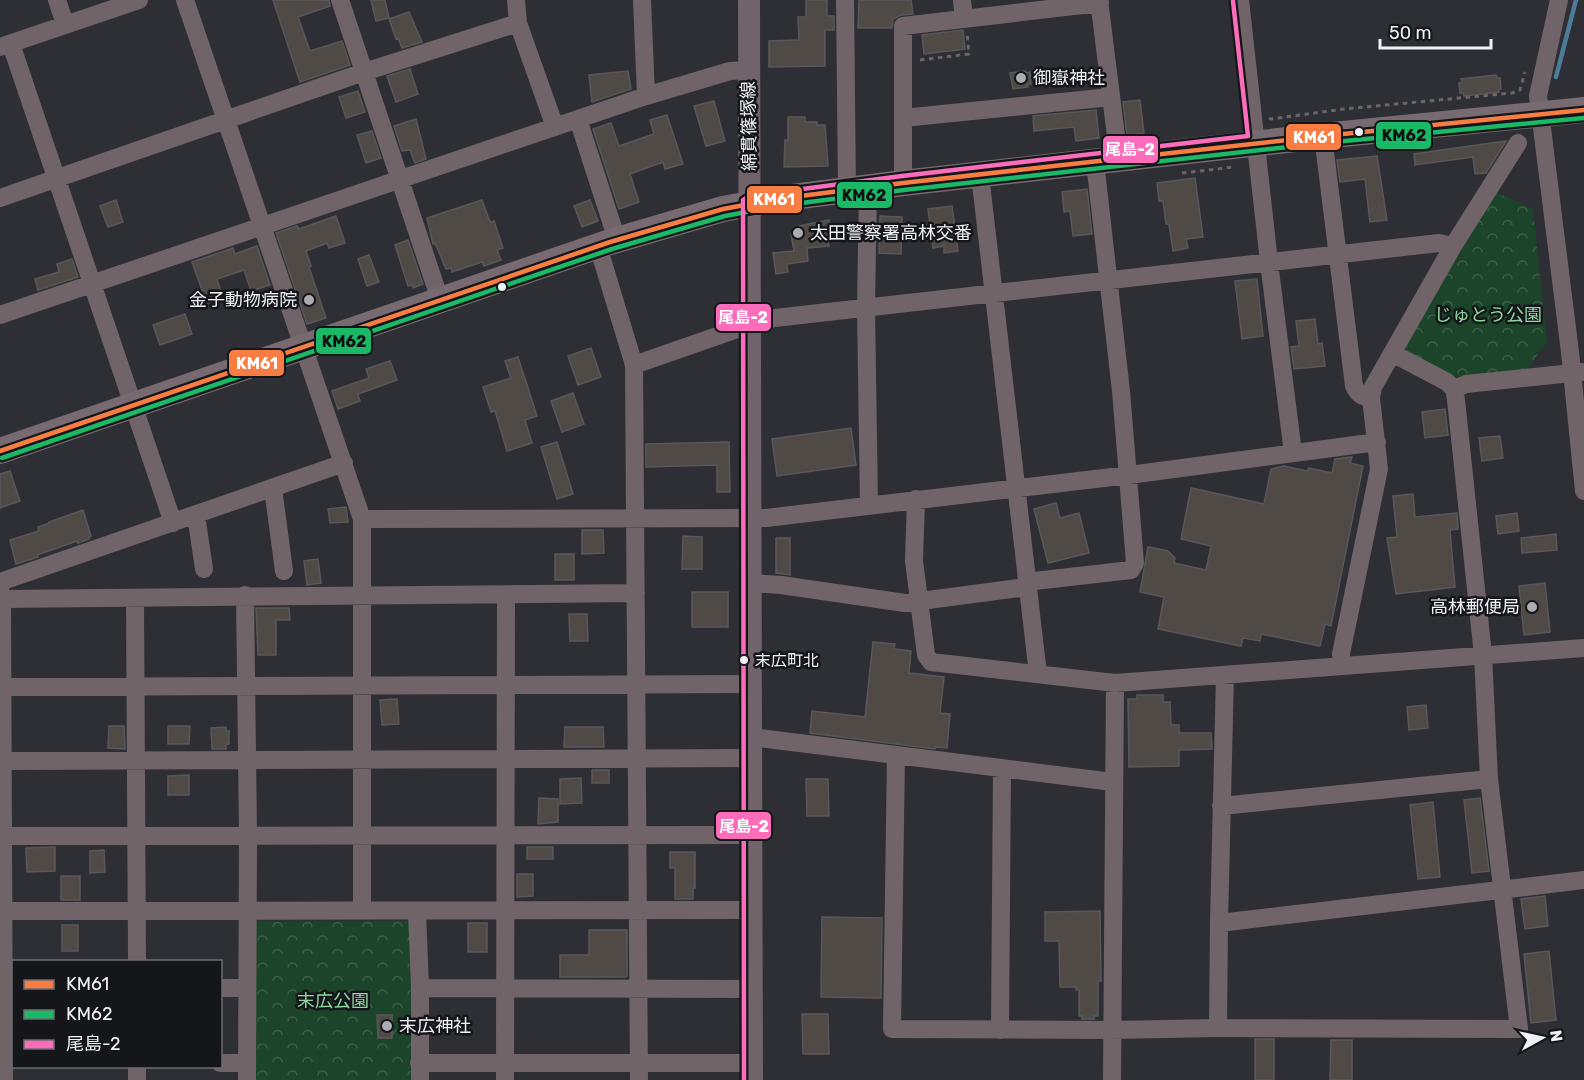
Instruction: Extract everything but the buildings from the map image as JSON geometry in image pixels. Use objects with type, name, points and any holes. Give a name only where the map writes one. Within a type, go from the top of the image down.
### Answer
[{"type":"highway","points":[[0,451],[608,243],[750,203],[903,183],[1256,143],[1584,110]]},
{"type":"main road","name":"綿貫篠塚線","points":[[749,0],[752,1072]]},
{"type":"street","points":[[57,0],[65,24]]},
{"type":"street","points":[[139,0],[5,45],[57,180],[173,523]]},
{"type":"street","points":[[185,0],[362,519],[362,911]]},
{"type":"street","points":[[340,0],[440,300]]},
{"type":"street","points":[[516,0],[518,23],[555,127]]},
{"type":"street","points":[[642,0],[646,96]]},
{"type":"street","points":[[845,0],[866,308],[868,505]]},
{"type":"street","points":[[962,0],[964,19]]},
{"type":"street","points":[[1240,0],[1293,453]]},
{"type":"street","points":[[1558,0],[1538,96],[1578,373],[1584,492]]},
{"type":"street","points":[[750,583],[918,603],[1027,584],[1131,570],[1135,563],[1129,475],[1109,280],[1107,161],[1112,97],[1100,2],[903,26],[903,183]]},
{"type":"street","points":[[0,198],[364,72],[518,23]]},
{"type":"street","points":[[0,315],[646,96],[730,71],[749,70]]},
{"type":"street","points":[[903,118],[1112,97]]},
{"type":"street","points":[[578,119],[634,365],[639,1071]]},
{"type":"street","points":[[1323,136],[1354,386],[1364,398],[1371,398]]},
{"type":"street","points":[[1342,665],[1341,654],[1379,469],[1371,398],[1373,387],[1453,246],[1518,143]]},
{"type":"street","points":[[980,175],[1038,674]]},
{"type":"street","points":[[634,365],[766,319],[1439,243],[1453,246]]},
{"type":"street","points":[[896,755],[892,1029],[1519,1029],[1489,779],[1484,655],[1454,389],[1447,382],[1392,353]]},
{"type":"street","points":[[1454,389],[1466,384],[1578,373]]},
{"type":"street","points":[[362,519],[766,518],[1129,475],[1377,442]]},
{"type":"street","points":[[1,590],[173,523],[344,463]]},
{"type":"street","points":[[273,488],[284,571]]},
{"type":"street","points":[[916,499],[914,561],[926,655],[931,662],[1115,683],[1584,648]]},
{"type":"street","points":[[196,515],[204,569]]},
{"type":"street","points":[[1,590],[135,598],[245,595],[506,596],[636,593]]},
{"type":"street","points":[[1,590],[4,836],[2,911],[6,990],[6,1068]]},
{"type":"street","points":[[222,1065],[247,1072],[248,835],[245,595]]},
{"type":"street","points":[[505,1072],[506,596]]},
{"type":"street","points":[[135,598],[136,960]]},
{"type":"street","points":[[1218,1028],[1225,675]]},
{"type":"street","points":[[1112,1080],[1115,683]]},
{"type":"street","points":[[1,687],[751,684]]},
{"type":"street","points":[[2,753],[135,760],[247,761],[638,758],[752,747],[896,755],[1113,782]]},
{"type":"street","points":[[1000,1030],[1002,768]]},
{"type":"street","points":[[1221,806],[1489,779]]},
{"type":"street","points":[[4,836],[751,835]]},
{"type":"street","points":[[1219,923],[1584,880]]},
{"type":"street","points":[[2,911],[638,912],[752,910]]},
{"type":"street","points":[[417,911],[420,988],[419,1071],[752,1072]]},
{"type":"street","points":[[222,988],[247,988]]},
{"type":"street","points":[[420,988],[752,989]]},
{"type":"path","points":[[903,71],[913,70],[912,61],[969,54],[964,19]]},
{"type":"path","points":[[1268,117],[1271,119],[1355,107],[1512,93],[1520,90],[1526,69]]},
{"type":"path","points":[[1178,173],[1192,174],[1236,166]]},
{"type":"green space","name":"じゅとう公園","points":[[1496,192],[1533,209],[1547,342],[1527,369],[1452,377],[1405,351],[1404,345]]},
{"type":"green space","name":"末広公園","points":[[410,921],[413,1080],[254,1080],[255,922]]},
{"type":"waterway","points":[[1556,77],[1576,0]]},
{"type":"transit line","name":"尾島-2","points":[[744,1080],[743,200],[749,196],[902,176],[1248,136],[1233,1]]},
{"type":"transit line","name":"KM61","points":[[0,451],[610,242],[723,209],[777,199],[903,183],[1323,136],[1584,110]]},
{"type":"transit line","name":"KM62","points":[[2,458],[612,249],[725,216],[778,206],[904,190],[1324,143],[1584,118]]},
{"type":"place","name":"御嶽神社","points":[[1021,78]]},
{"type":"place","name":"太田警察署高林交番","points":[[798,233]]},
{"type":"place","name":"金子動物病院","points":[[309,300]]},
{"type":"place","name":"高林郵便局","points":[[1532,607]]},
{"type":"place","name":"末広町北","points":[[744,660]]},
{"type":"place","name":"末広神社","points":[[387,1026]]}]
